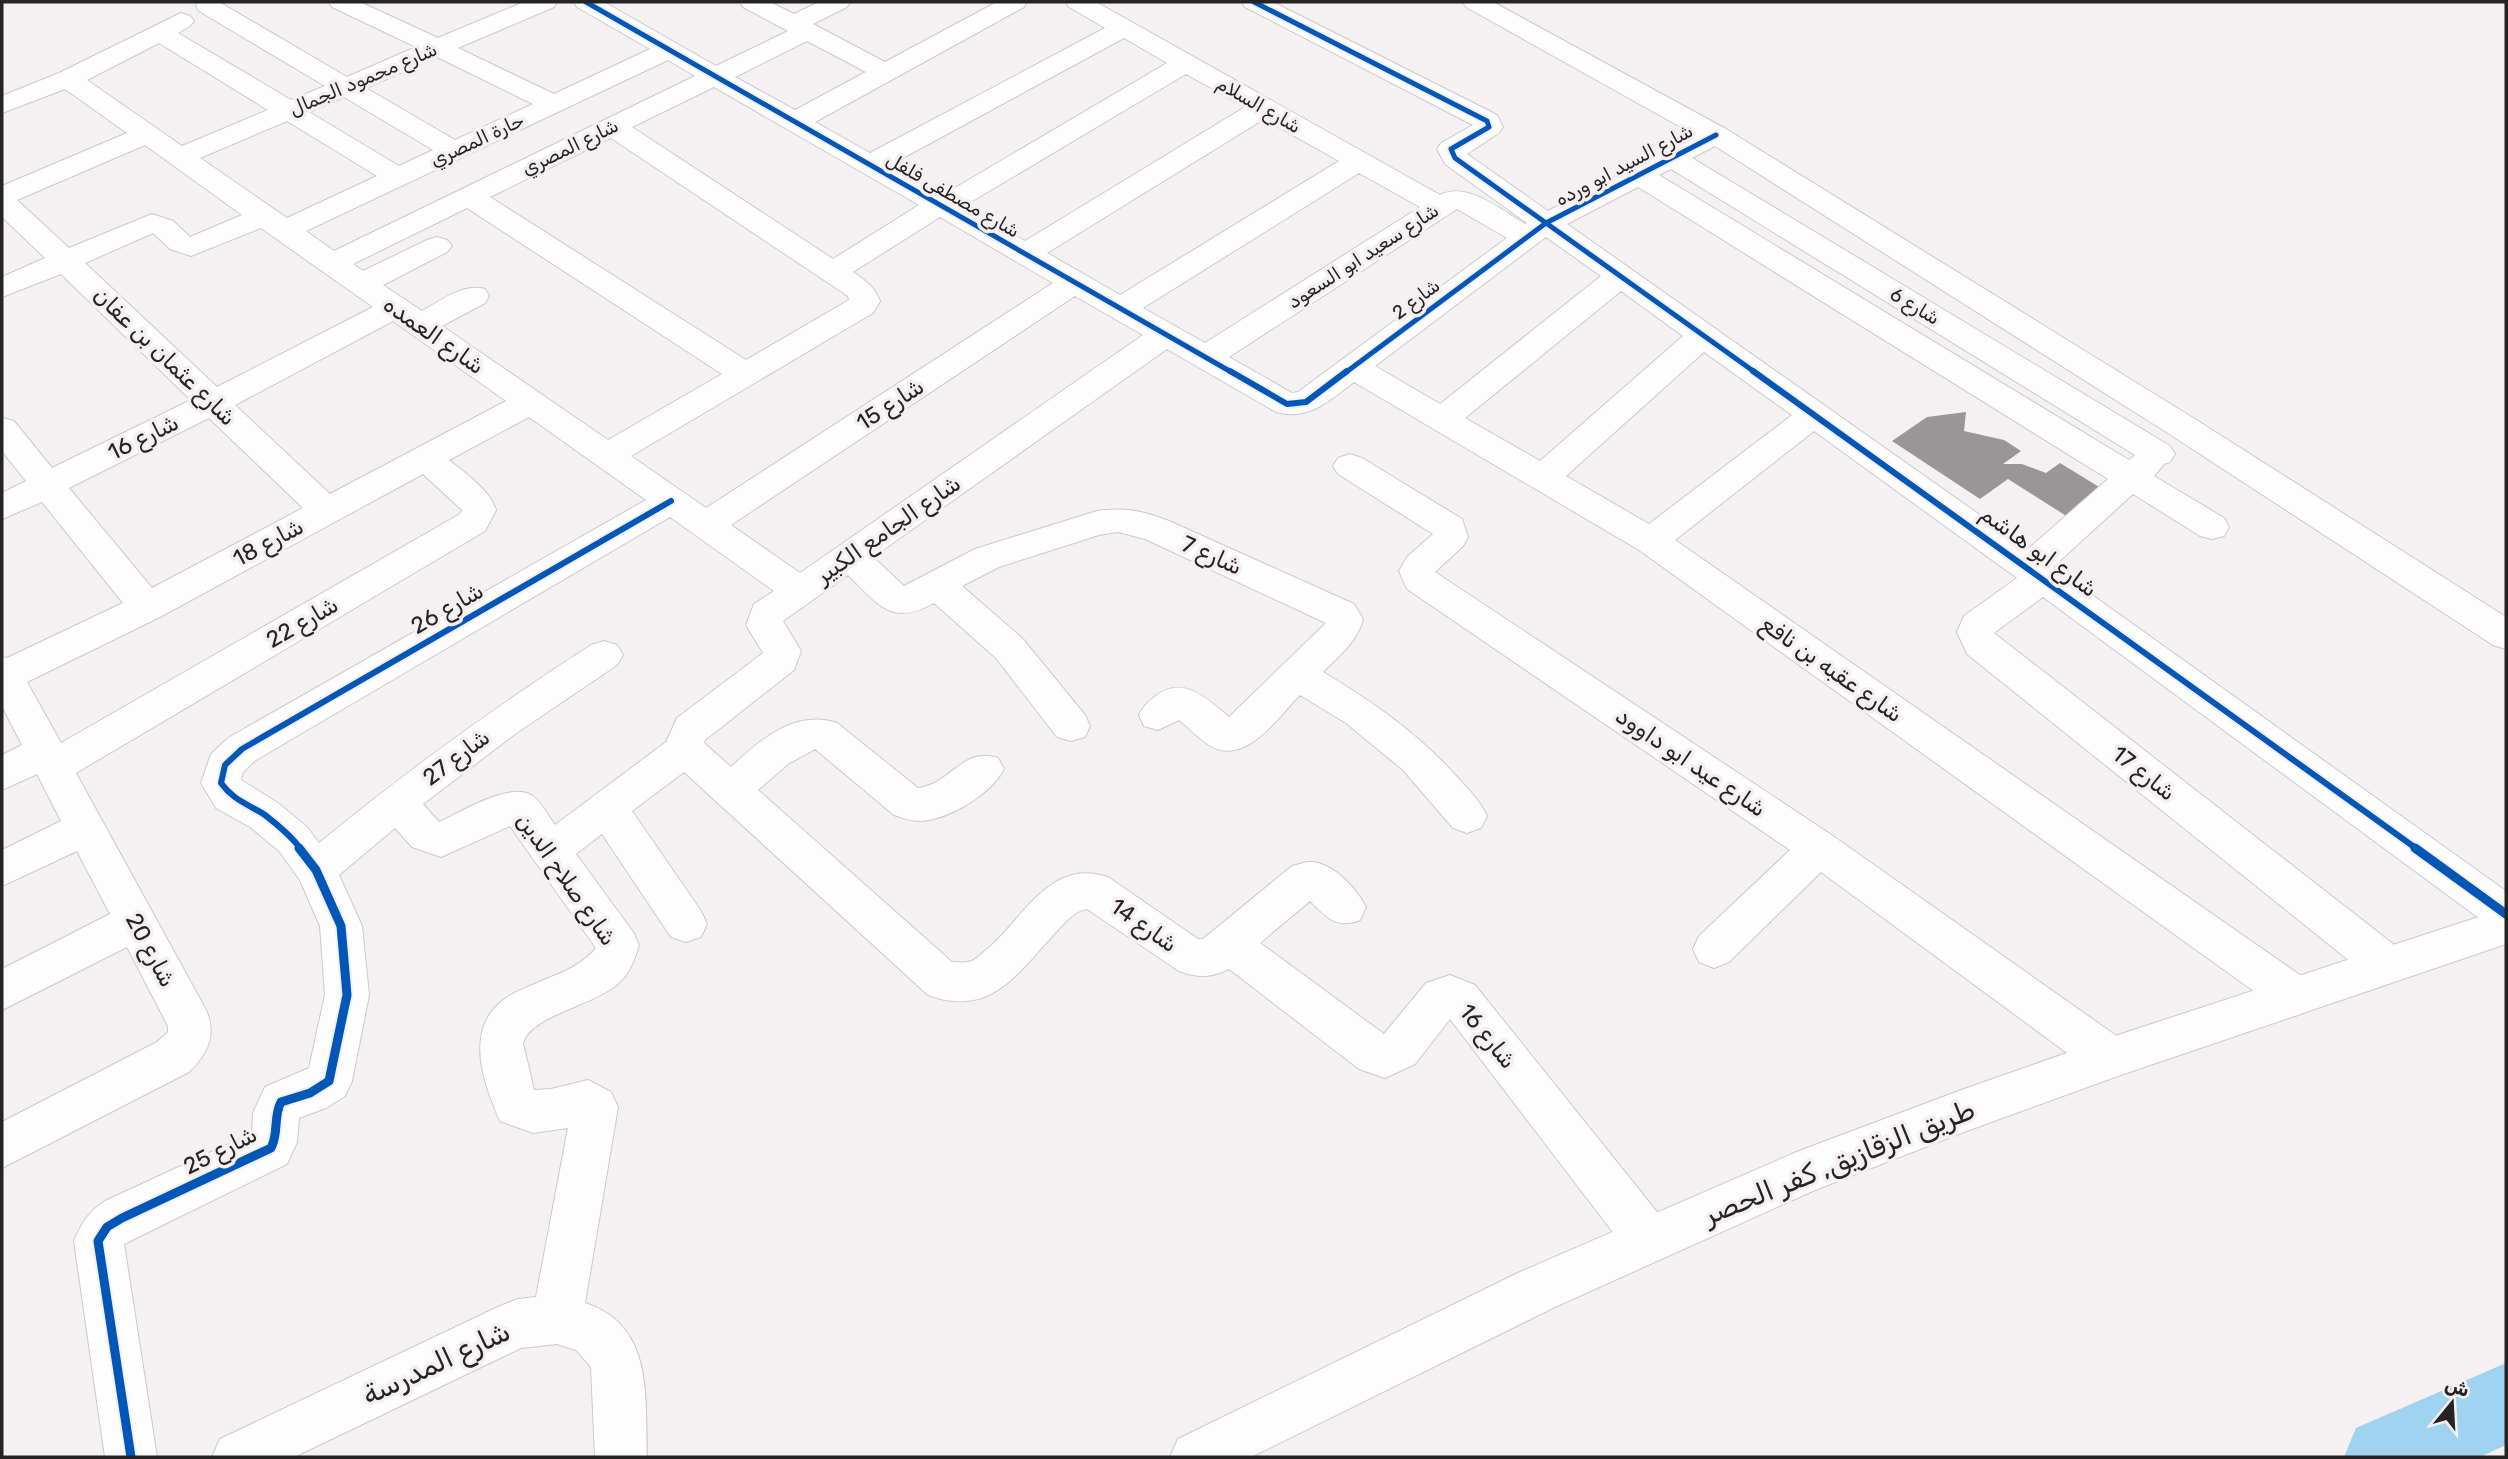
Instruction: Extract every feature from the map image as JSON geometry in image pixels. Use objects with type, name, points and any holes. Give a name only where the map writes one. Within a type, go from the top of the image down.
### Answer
[{"type":"street","points":[[341,2],[555,104]]},
{"type":"street","name":"شارع مصطفى فلفل","points":[[586,2],[1279,401],[1287,404],[1306,402]]},
{"type":"street","points":[[752,2],[886,72]]},
{"type":"street","name":"شارع المصري","points":[[332,263],[715,76],[801,27],[838,2]]},
{"type":"street","points":[[794,122],[1015,2]]},
{"type":"street","name":"شارع السلام","points":[[1078,2],[1440,207]]},
{"type":"street","points":[[1254,2],[1487,121],[1489,127],[1455,145],[1451,153],[1536,230]]},
{"type":"street","points":[[1475,2],[1716,135],[2186,429],[2506,635]]},
{"type":"street","points":[[2,105],[68,79],[213,4],[345,87],[454,151]]},
{"type":"street","name":"شارع محمود الجمال","points":[[180,157],[437,47],[525,5]]},
{"type":"street","points":[[869,165],[1124,27]]},
{"type":"street","points":[[159,32],[398,177]]},
{"type":"street","name":"حارة المصري","points":[[65,261],[152,223],[160,224],[182,246],[191,247],[274,223],[398,177],[670,50]]},
{"type":"street","points":[[832,272],[1186,63]]},
{"type":"street","points":[[13,77],[36,91]]},
{"type":"street","name":"شارع العمده","points":[[68,79],[800,592]]},
{"type":"street","points":[[1025,254],[1264,107]]},
{"type":"street","points":[[606,456],[862,306],[865,295],[612,126]]},
{"type":"street","points":[[2,196],[148,134]]},
{"type":"street","name":"شارع السيد ابو ورده","points":[[1536,230],[1716,135]]},
{"type":"street","name":"شارع 6","points":[[1672,158],[2158,454]]},
{"type":"street","points":[[1120,309],[1358,161]]},
{"type":"street","points":[[1639,175],[2211,527]]},
{"type":"street","points":[[468,196],[745,374]]},
{"type":"street","name":"شارع سعيد ابو السعود","points":[[1204,358],[1440,207],[1459,198],[1536,230]]},
{"type":"street","name":"شارع عثمان بن عفان","points":[[2,201],[327,510]]},
{"type":"street","name":"شارع ابو هاشم","points":[[1536,230],[1620,276],[1704,335],[2506,914]]},
{"type":"street","name":"شارع 2","points":[[1306,402],[1536,230]]},
{"type":"street","points":[[361,284],[437,246]]},
{"type":"street","points":[[2,288],[65,261]]},
{"type":"street","points":[[1442,419],[1620,276]]},
{"type":"street","name":"شارع 15","points":[[705,525],[1074,283]]},
{"type":"street","name":"شارع 16","points":[[2,507],[214,402],[408,317],[474,296]]},
{"type":"street","name":"شارع الجامع الكبير","points":[[685,749],[685,739],[700,720],[778,664],[782,650],[763,620],[849,556],[1165,335]]},
{"type":"street","points":[[1542,478],[1704,335]]},
{"type":"street","name":"شارع عقبه بن نافع","points":[[1352,367],[1651,541],[2295,996]]},
{"type":"street","name":"شارع 18","points":[[3,674],[146,607],[531,402]]},
{"type":"street","points":[[1651,541],[1814,414]]},
{"type":"street","points":[[2,429],[146,607]]},
{"type":"street","points":[[2036,573],[2130,479],[2186,429]]},
{"type":"street","name":"شارع 22","points":[[49,759],[473,522],[479,510],[477,504],[426,458]]},
{"type":"street","name":"شارع عيد ابو داوود","points":[[1350,466],[1450,528],[1451,537],[1417,571],[1420,580],[1819,848],[2109,1057]]},
{"type":"street","name":"شارع 26","points":[[242,749],[671,501]]},
{"type":"street","name":"شارع 7","points":[[849,556],[897,600],[913,600],[961,570],[1015,547],[1057,538],[1097,523],[1118,520],[1139,523],[1341,614],[1345,619],[1342,630],[1232,736],[1224,735],[1181,701],[1158,715]]},
{"type":"street","name":"شارع 17","points":[[2036,573],[1978,626],[1975,632],[1980,644],[2387,965]]},
{"type":"street","points":[[936,584],[1009,648],[1071,726]]},
{"type":"street","name":"شارع 27","points":[[316,870],[397,802],[501,723],[604,655]]},
{"type":"street","name":"شارع 20","points":[[2,1146],[173,1057],[184,1047],[191,1035],[190,1024],[3,674]]},
{"type":"street","points":[[1297,674],[1359,712],[1417,759],[1467,816]]},
{"type":"street","points":[[551,850],[685,749],[731,791],[794,738],[814,732],[823,734],[908,803],[918,806],[930,805],[984,769]]},
{"type":"street","name":"شارع 25","points":[[131,1457],[98,1241],[107,1227],[122,1218],[266,1152],[276,1138],[275,1112],[281,1102],[310,1093],[329,1080],[346,995],[341,926],[316,870],[293,839],[264,815],[230,796],[221,783],[225,765],[242,749]]},
{"type":"street","points":[[2,774],[49,759]]},
{"type":"street","name":"شارع 14","points":[[731,791],[943,981],[958,985],[975,982],[990,975],[1059,902],[1080,890],[1093,890],[1194,958],[1212,957],[1307,879],[1315,880],[1345,907]]},
{"type":"street","name":"شارع صلاح الدين","points":[[397,802],[426,835],[441,840],[507,808],[519,807],[618,945],[612,964],[604,972],[520,1013],[507,1027],[501,1041],[516,1106],[526,1112],[540,1112],[588,1101],[595,1107],[558,1319]]},
{"type":"street","points":[[607,808],[686,924]]},
{"type":"street","points":[[2,869],[86,828]]},
{"type":"street","points":[[1714,949],[1819,848]]},
{"type":"street","points":[[2,991],[135,922]]},
{"type":"street","name":"طريق الزقازيق, كفر الحصر","points":[[1196,1457],[1424,1343],[1648,1239],[1884,1140],[2109,1057],[2506,926]]},
{"type":"street","name":"شارع 16","points":[[1228,944],[1375,1054],[1385,1057],[1399,1049],[1440,997],[1450,995],[1460,999],[1648,1239]]},
{"type":"street","name":"شارع المدرسة","points":[[238,1457],[518,1324],[558,1319],[592,1330],[616,1357],[621,1457]]},
{"type":"building","points":[[1966,412],[1964,431],[2004,440],[2021,451],[2003,464],[2022,464],[2046,473],[2060,463],[2104,490],[2068,517],[2008,479],[1980,499],[1892,441],[1927,417]]},
{"type":"waterway","points":[[2385,1457],[2506,1404]]},
{"type":"cycle path","points":[[586,2],[1287,404],[1306,402],[1546,223],[1716,135]]},
{"type":"cycle path","points":[[1254,2],[1487,121],[1489,127],[1451,149],[1455,158],[2043,578],[2506,914]]},
{"type":"cycle path","points":[[131,1457],[98,1241],[107,1227],[122,1218],[271,1148],[275,1137],[276,1113],[281,1102],[310,1093],[329,1081],[347,995],[341,926],[316,870],[293,839],[264,815],[230,796],[221,783],[225,765],[242,749],[671,501]]}]
